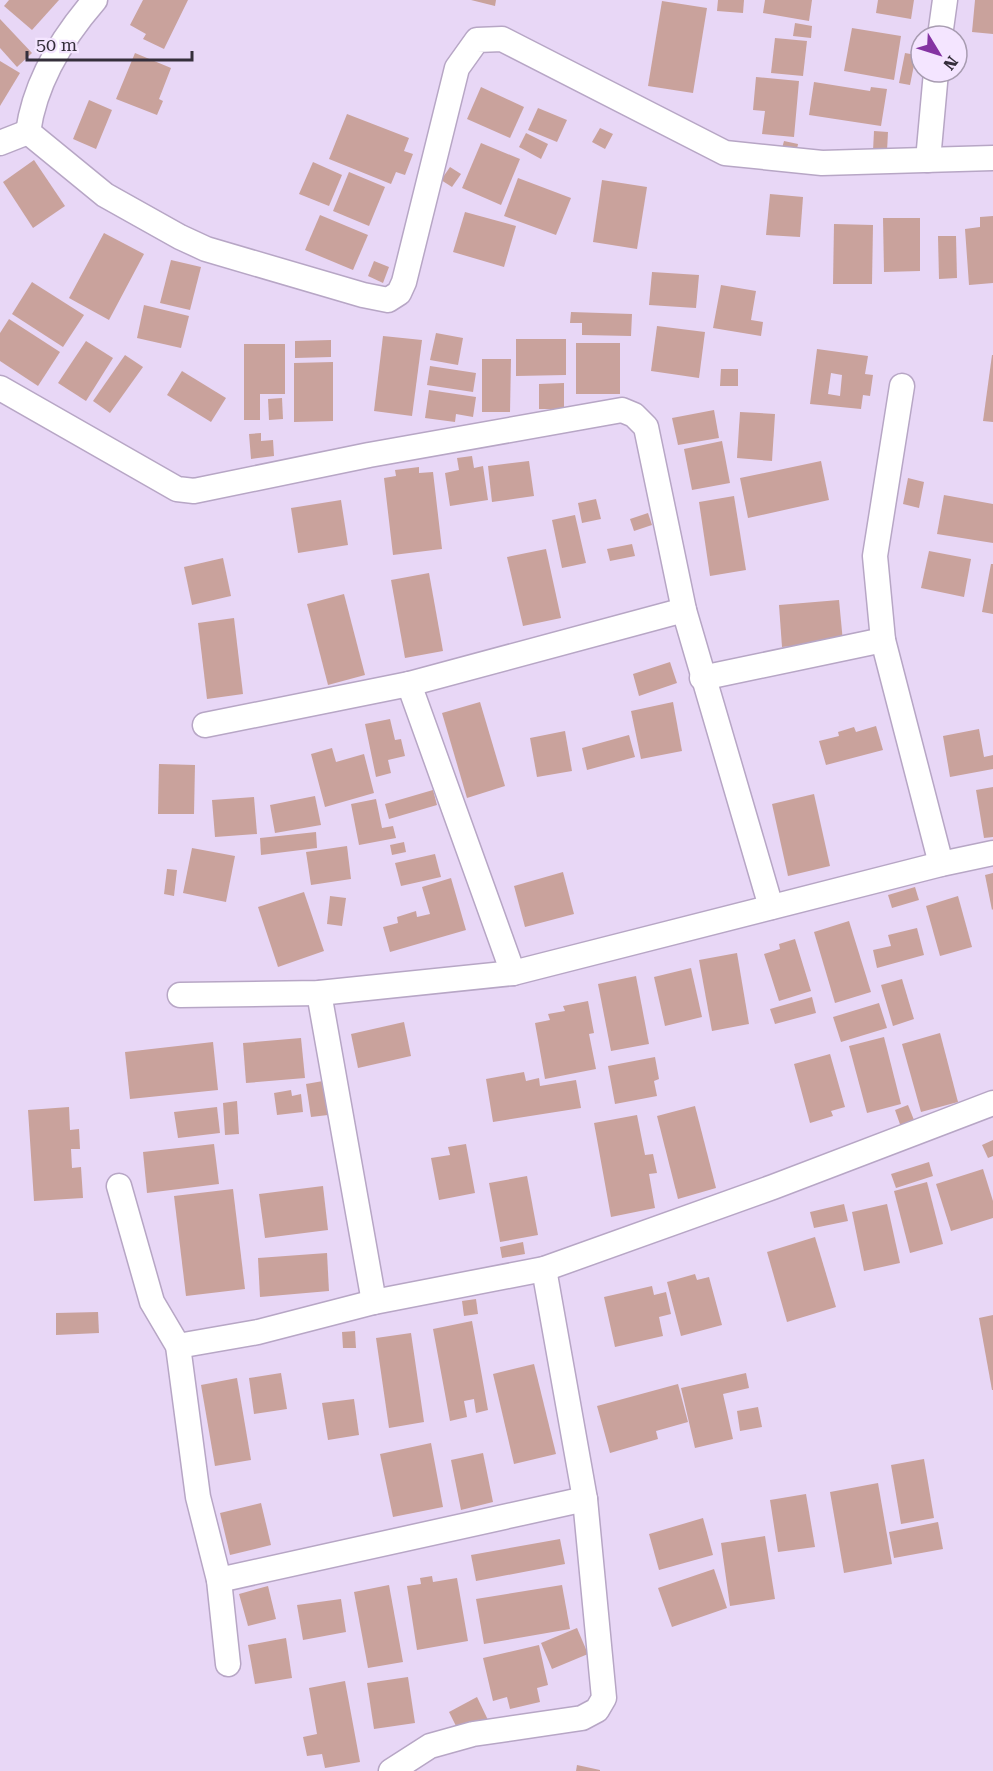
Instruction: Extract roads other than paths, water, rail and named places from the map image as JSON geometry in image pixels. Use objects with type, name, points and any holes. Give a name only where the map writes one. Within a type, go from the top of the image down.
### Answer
[{"type":"street","points":[[27,132],[31,109],[45,73],[60,45],[94,0]]},
{"type":"street","points":[[942,24],[945,0]]},
{"type":"street","points":[[27,132],[105,195],[180,237],[206,249],[363,295],[388,300],[399,292],[404,282],[457,68],[477,40],[502,39],[725,153],[822,163],[993,158]]},
{"type":"street","points":[[928,160],[935,84]]},
{"type":"street","points":[[0,143],[27,132]]},
{"type":"street","points":[[902,386],[875,556],[883,640],[941,864]]},
{"type":"street","points":[[0,388],[177,489],[194,491],[369,455],[622,410],[634,415],[645,427],[684,610],[702,678],[771,907]]},
{"type":"street","points":[[206,725],[409,684],[684,610]]},
{"type":"street","points":[[702,678],[883,640]]},
{"type":"street","points":[[409,684],[513,973]]},
{"type":"street","points":[[180,995],[319,993],[513,973],[941,864],[993,853]]},
{"type":"street","points":[[319,993],[374,1302]]},
{"type":"street","points":[[178,1346],[258,1332],[374,1302],[544,1269],[773,1187],[993,1103]]},
{"type":"street","points":[[119,1186],[152,1302],[178,1346],[198,1497],[219,1580],[228,1664]]},
{"type":"street","points":[[391,1771],[429,1746],[473,1734],[582,1718],[597,1710],[604,1698],[585,1499],[544,1269]]},
{"type":"street","points":[[219,1580],[585,1499]]}]
